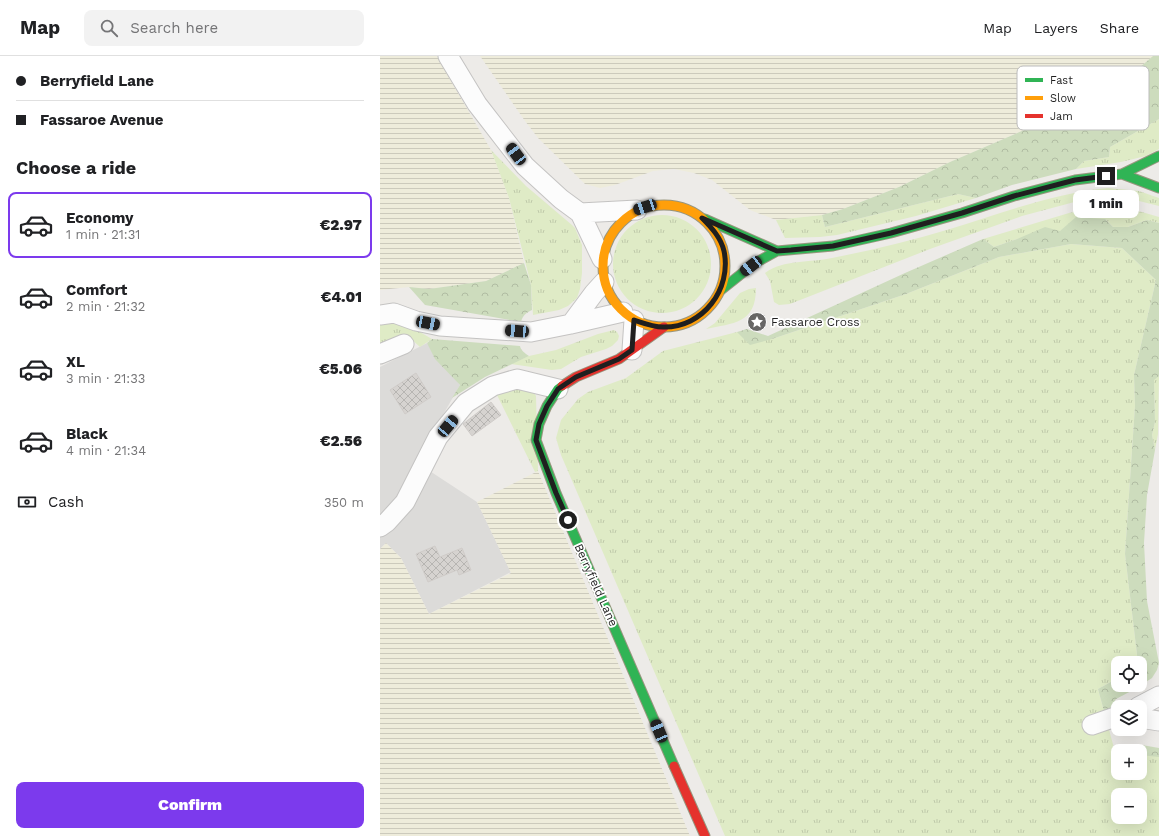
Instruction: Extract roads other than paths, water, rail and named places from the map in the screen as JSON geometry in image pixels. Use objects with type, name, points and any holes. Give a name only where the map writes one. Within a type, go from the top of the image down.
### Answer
[{"type":"street","points":[[448,56],[477,104],[525,166],[580,213],[602,259]]},
{"type":"street","points":[[721,290],[725,270],[724,251],[716,232],[702,218],[688,208],[671,204],[653,204],[637,210],[620,222],[608,239],[602,259],[602,271],[604,282],[611,298],[628,316],[648,325],[664,327],[682,325],[698,317],[711,305],[721,290],[755,263],[777,251],[833,246],[891,233],[1022,194],[1075,180],[1122,174],[1159,156]]},
{"type":"street","points":[[1122,174],[1159,188]]},
{"type":"street","points":[[580,213],[637,210]]},
{"type":"street","points":[[702,218],[777,251]]},
{"type":"street","points":[[571,324],[604,282]]},
{"type":"street","points":[[380,315],[394,313],[416,321],[440,326],[531,332],[571,324],[628,316]]},
{"type":"street","points":[[628,316],[632,350]]},
{"type":"street","name":"Berryfield Lane","points":[[664,327],[619,359],[576,377],[558,389],[547,406],[539,424],[536,440],[556,493],[705,836]]},
{"type":"street","points":[[380,354],[404,344]]},
{"type":"street","points":[[380,527],[405,502],[438,437],[466,403],[493,386],[518,379],[558,389]]},
{"type":"street","points":[[1147,702],[1159,696]]},
{"type":"street","points":[[1092,725],[1111,718]]},
{"type":"street","points":[[1147,719],[1159,721]]},
{"type":"place","name":"Fassaroe Cross","points":[[757,322]]}]
